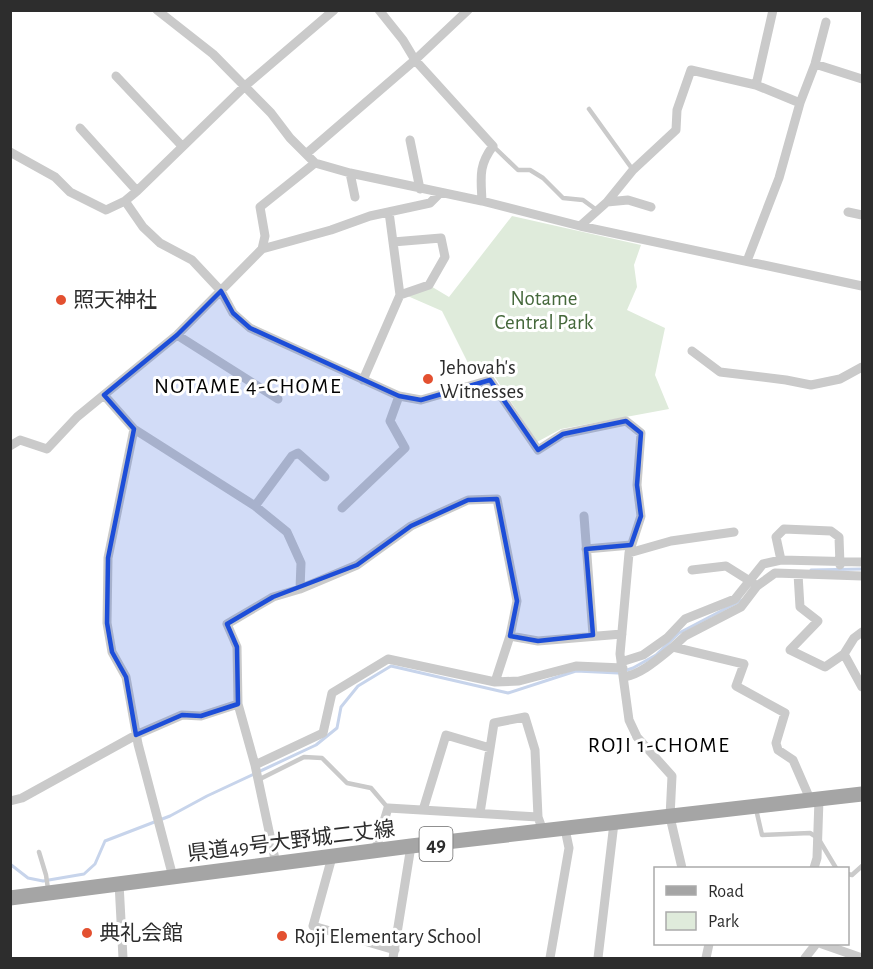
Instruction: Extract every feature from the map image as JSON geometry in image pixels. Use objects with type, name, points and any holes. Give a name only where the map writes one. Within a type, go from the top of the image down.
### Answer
[{"type":"main road","name":"県道49号大野城二丈線","points":[[10,898],[411,846],[540,824],[565,829],[862,794]]},
{"type":"street","points":[[157,10],[213,54],[315,163],[580,226],[862,286]]},
{"type":"street","points":[[10,152],[56,177],[70,192],[106,210],[125,201],[245,86],[334,10]]},
{"type":"street","points":[[379,10],[403,40],[415,60],[493,146],[484,158],[481,177],[482,201]]},
{"type":"street","points":[[306,154],[415,60],[468,10]]},
{"type":"street","points":[[756,85],[773,10]]},
{"type":"street","points":[[747,261],[782,167],[826,22]]},
{"type":"street","points":[[815,64],[862,80]]},
{"type":"street","points":[[580,226],[607,202],[633,170],[676,130],[677,110],[691,70],[756,85],[800,104]]},
{"type":"street","points":[[116,76],[182,146]]},
{"type":"street","points":[[80,128],[137,190]]},
{"type":"street","points":[[410,140],[420,189]]},
{"type":"street","points":[[262,249],[265,236],[260,207],[315,163]]},
{"type":"street","points":[[350,173],[355,198]]},
{"type":"street","points":[[10,446],[20,440],[47,449],[77,417],[177,335],[262,249],[331,230],[370,216],[430,203],[440,193]]},
{"type":"street","points":[[607,202],[628,200],[651,207]]},
{"type":"street","points":[[125,201],[143,227],[160,243],[192,260],[221,291],[233,313],[250,328],[363,380],[399,396],[421,400],[490,380],[538,450],[563,434],[626,420],[641,433],[637,485],[641,516],[630,549],[622,634],[622,669],[630,720],[637,737],[672,776],[670,817],[682,867]]},
{"type":"street","points":[[363,380],[400,295],[389,212]]},
{"type":"street","points":[[848,212],[862,214]]},
{"type":"street","points":[[393,242],[441,238],[446,257],[429,285],[400,295]]},
{"type":"street","points":[[177,335],[278,399]]},
{"type":"street","points":[[692,351],[720,372],[811,385],[840,379],[862,367]]},
{"type":"street","points":[[104,395],[134,429],[255,506],[287,532],[301,563],[300,590]]},
{"type":"street","points":[[342,508],[405,448],[390,421],[399,396]]},
{"type":"street","points":[[134,429],[108,558],[107,623],[112,652],[126,677],[136,735],[173,877]]},
{"type":"street","points":[[255,506],[292,456],[298,453],[325,477]]},
{"type":"street","points":[[276,864],[255,767],[238,704],[237,647],[227,624],[273,597],[300,590],[357,565],[411,526],[468,500],[497,499],[518,601],[510,636],[495,682]]},
{"type":"street","points":[[584,516],[593,635]]},
{"type":"street","points":[[781,560],[776,537],[784,529],[831,531],[839,537],[840,568]]},
{"type":"street","points":[[586,549],[630,549],[734,532]]},
{"type":"street","points":[[255,767],[323,733],[332,693],[388,659],[495,682],[519,681],[576,666],[622,669],[632,675],[654,663],[685,636],[741,607],[763,564],[781,560],[840,568],[862,576]]},
{"type":"street","points":[[622,669],[667,638],[685,619],[735,599],[754,583],[775,573],[798,574],[840,568],[862,562]]},
{"type":"street","points":[[692,570],[726,566],[754,583]]},
{"type":"street","points":[[798,574],[801,607],[818,621],[790,650],[825,667],[844,654],[854,638],[862,632]]},
{"type":"street","points":[[510,636],[538,641],[622,634]]},
{"type":"street","points":[[674,647],[744,664],[736,686],[785,713],[776,742],[778,750],[793,760],[814,799],[818,838],[814,867]]},
{"type":"street","points":[[844,654],[862,687]]},
{"type":"street","points":[[10,801],[22,798],[136,735],[182,715],[201,716],[238,704]]},
{"type":"street","points":[[375,851],[388,808],[480,813],[540,824],[536,750],[525,717],[494,723],[480,813]]},
{"type":"street","points":[[423,810],[446,735],[490,748]]},
{"type":"street","points":[[598,958],[614,823]]},
{"type":"street","points":[[550,958],[569,848],[565,829]]},
{"type":"street","points":[[332,857],[313,927],[394,954],[411,846]]},
{"type":"street","points":[[119,883],[123,958]]},
{"type":"street","points":[[805,958],[815,945]]},
{"type":"street","points":[[825,945],[862,958]]},
{"type":"lane","points":[[589,109],[633,170]]},
{"type":"lane","points":[[493,146],[518,170],[530,170],[543,178],[563,198],[583,200],[598,211]]},
{"type":"lane","points":[[258,780],[304,757],[322,758],[347,783],[371,788],[388,808]]},
{"type":"lane","points":[[755,806],[762,835],[810,834],[818,838],[835,867]]},
{"type":"lane","points":[[39,852],[48,889]]},
{"type":"lane","points":[[849,874],[852,875],[862,866]]},
{"type":"highlighted area","points":[[221,291],[233,313],[250,328],[399,396],[421,400],[490,380],[538,450],[563,434],[626,421],[641,433],[637,485],[641,516],[631,545],[586,549],[593,635],[538,641],[510,636],[517,601],[497,499],[468,500],[411,526],[357,565],[273,597],[227,624],[237,647],[238,704],[201,716],[182,715],[136,735],[126,677],[112,652],[107,623],[108,558],[134,429],[104,395],[177,335]]},
{"type":"green space","name":"Notame Central Park","points":[[512,216],[641,245],[634,265],[637,287],[627,310],[665,328],[655,375],[669,409],[561,429],[537,442],[493,374],[474,375],[442,311],[403,294],[429,285],[449,297]]},
{"type":"waterway","points":[[811,570],[862,569]]},
{"type":"waterway","points":[[10,864],[28,878],[43,881],[84,874],[95,864],[105,841],[170,816],[207,796],[316,745],[337,728],[341,707],[358,686],[391,666],[508,693],[576,671],[618,673],[633,668],[656,655],[679,633],[742,600]]},
{"type":"place","name":"照天神社","points":[[61,300]]},
{"type":"place","name":"Jehovah's Witnesses","points":[[428,379]]},
{"type":"place","name":"典礼会館","points":[[87,933]]},
{"type":"place","name":"Roji Elementary School","points":[[282,936]]},
{"type":"district","name":"NOTAME 4-CHOME","points":[[248,385]]},
{"type":"district","name":"ROJI 1-CHOME","points":[[659,744]]}]
